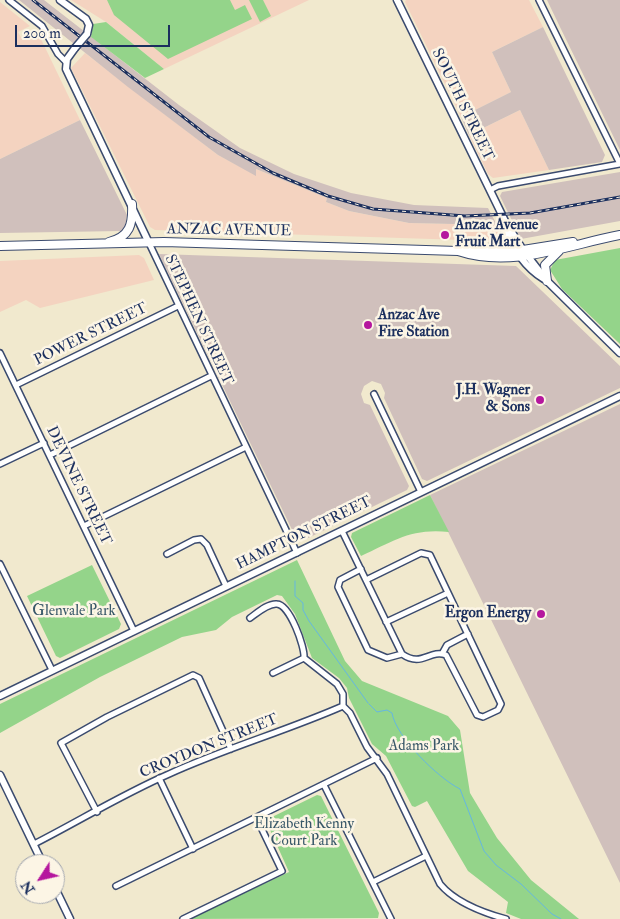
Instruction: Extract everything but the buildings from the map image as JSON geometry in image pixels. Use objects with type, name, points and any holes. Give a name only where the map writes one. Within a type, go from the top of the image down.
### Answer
[{"type":"highway","points":[[100,244],[114,241],[129,230],[133,218],[132,204]]},
{"type":"highway","points":[[486,250],[501,242],[506,231]]},
{"type":"highway","name":"ANZAC AVENUE","points":[[458,252],[469,249],[522,253],[620,235]]},
{"type":"highway","name":"ANZAC AVENUE","points":[[0,246],[149,243],[458,252],[470,255],[560,250],[586,242]]},
{"type":"highway","points":[[547,282],[545,265],[560,250]]},
{"type":"street","points":[[9,0],[42,26],[58,54],[66,62],[86,34],[89,26],[86,19],[60,0]]},
{"type":"street","name":"SOUTH STREET","points":[[397,0],[522,253]]},
{"type":"street","points":[[490,190],[498,186],[620,164],[539,0]]},
{"type":"street","name":"STEPHEN STREET","points":[[66,62],[67,72],[132,204],[211,376],[297,553]]},
{"type":"street","name":"SOUTH STREET","points":[[505,221],[506,231],[547,282],[620,353]]},
{"type":"street","name":"POWER STREET","points":[[16,385],[178,306]]},
{"type":"street","name":"DEVINE STREET","points":[[0,353],[134,631]]},
{"type":"street","points":[[50,455],[211,376]]},
{"type":"street","points":[[374,394],[421,492]]},
{"type":"street","name":"HAMPTON STREET","points":[[0,696],[620,396]]},
{"type":"street","points":[[0,464],[44,443]]},
{"type":"street","points":[[84,526],[246,447]]},
{"type":"street","points":[[342,531],[402,654]]},
{"type":"street","points":[[167,554],[194,540],[201,539],[207,545],[226,586]]},
{"type":"street","points":[[366,580],[421,553],[430,555],[501,704],[498,710],[483,718],[477,715],[451,662],[442,654]]},
{"type":"street","points":[[0,564],[52,670]]},
{"type":"street","points":[[361,569],[340,580],[338,587],[366,647],[387,658],[402,654],[418,661],[442,654],[447,645],[468,634]]},
{"type":"street","points":[[386,622],[448,593]]},
{"type":"street","points":[[250,618],[258,611],[275,603],[281,604],[290,616],[303,648],[304,658],[337,684],[342,694],[343,706],[350,713],[367,747],[377,758],[417,834],[426,856],[446,891],[487,914],[506,919]]},
{"type":"street","points":[[273,673],[304,658]]},
{"type":"street","points":[[97,812],[61,743],[107,717],[193,675],[199,678],[231,749]]},
{"type":"street","name":"CROYDON STREET","points":[[34,844],[159,778],[267,734],[300,725],[343,706]]},
{"type":"street","points":[[116,886],[377,758]]},
{"type":"street","points":[[0,776],[39,854]]},
{"type":"street","points":[[159,778],[193,849]]},
{"type":"street","points":[[324,785],[390,919]]},
{"type":"street","points":[[183,919],[282,871],[257,818]]},
{"type":"street","points":[[373,882],[426,856]]},
{"type":"street","points":[[63,904],[70,919]]},
{"type":"shaded area","points":[[19,0],[44,0],[179,105],[240,148],[294,174],[351,193],[414,205],[488,208],[497,225],[409,223],[349,211],[326,202],[327,198],[256,169],[256,176],[218,155],[128,87]]},
{"type":"shaded area","points":[[71,0],[309,0],[164,69],[106,22]]},
{"type":"shaded area","points":[[406,0],[529,0],[543,27],[492,52],[511,92],[461,117],[405,2]]},
{"type":"shaded area","points":[[547,0],[620,0],[620,150],[559,25]]},
{"type":"shaded area","points":[[0,2],[30,26],[18,32],[22,39],[36,32],[40,37],[80,120],[0,159]]},
{"type":"shaded area","points":[[543,27],[605,155],[602,162],[549,170],[520,110],[469,135],[461,117],[511,92],[492,52]]},
{"type":"shaded area","points":[[85,53],[218,155],[256,175],[256,169],[327,198],[326,202],[349,211],[409,223],[497,225],[498,234],[493,241],[155,230],[150,227],[71,68]]},
{"type":"shaded area","points":[[520,110],[549,170],[493,178],[488,174],[469,135]]},
{"type":"shaded area","points":[[80,120],[127,215],[125,227],[121,231],[0,233],[0,159]]},
{"type":"shaded area","points":[[620,172],[620,221],[521,239],[500,196],[502,192]]},
{"type":"shaded area","points":[[159,254],[516,266],[620,366],[620,388],[427,481],[422,479],[384,398],[385,393],[381,384],[372,381],[364,386],[361,394],[364,403],[370,405],[409,486],[407,490],[302,541],[297,540]]},
{"type":"shaded area","points":[[139,255],[144,258],[154,280],[40,308],[26,300],[0,312],[0,261]]},
{"type":"shaded area","points":[[620,404],[620,883],[430,495]]},
{"type":"green space","points":[[107,0],[230,0],[235,10],[245,5],[252,19],[168,59],[114,15]]},
{"type":"green space","points":[[249,0],[263,0],[271,16],[260,22]]},
{"type":"green space","points":[[106,22],[164,69],[145,78],[91,37],[93,24]]},
{"type":"green space","points":[[620,248],[620,344],[562,289],[550,270],[555,260]]},
{"type":"green space","points":[[430,495],[449,532],[436,531],[413,534],[361,556],[351,537],[352,533]]},
{"type":"green space","name":"Adams Park","points":[[297,560],[345,661],[362,681],[448,716],[460,730],[470,793],[497,838],[531,880],[579,919],[521,919],[506,913],[508,902],[468,871],[427,801],[415,807],[412,806],[386,756],[372,744],[349,698],[347,688],[339,678],[312,658],[295,614],[282,596],[277,595],[232,617],[216,630],[182,637],[100,677],[0,733],[0,704]]},
{"type":"green space","name":"Glenvale Park","points":[[92,565],[121,624],[119,629],[60,658],[56,656],[27,596]]},
{"type":"green space","name":"Elizabeth Kenny Court Park","points":[[317,795],[321,796],[379,913],[378,918],[189,919],[289,872],[267,823],[270,818]]},
{"type":"waterway","points":[[295,581],[295,596],[303,603],[303,610],[309,621],[368,703]]},
{"type":"waterway","points":[[369,704],[377,712],[387,710],[392,713],[395,723],[409,745],[441,776],[460,789],[484,851],[496,865],[521,884],[552,914],[561,919]]},
{"type":"railway","points":[[33,0],[209,137],[273,173],[328,196],[373,209],[465,216],[530,213],[620,197]]},
{"type":"place","name":"Anzac Avenue Fruit Mart","points":[[445,235]]},
{"type":"place","name":"Anzac Ave Fire Station","points":[[368,325]]},
{"type":"place","name":"J.H. Wagner & Sons","points":[[540,400]]},
{"type":"place","name":"Ergon Energy","points":[[541,614]]}]
